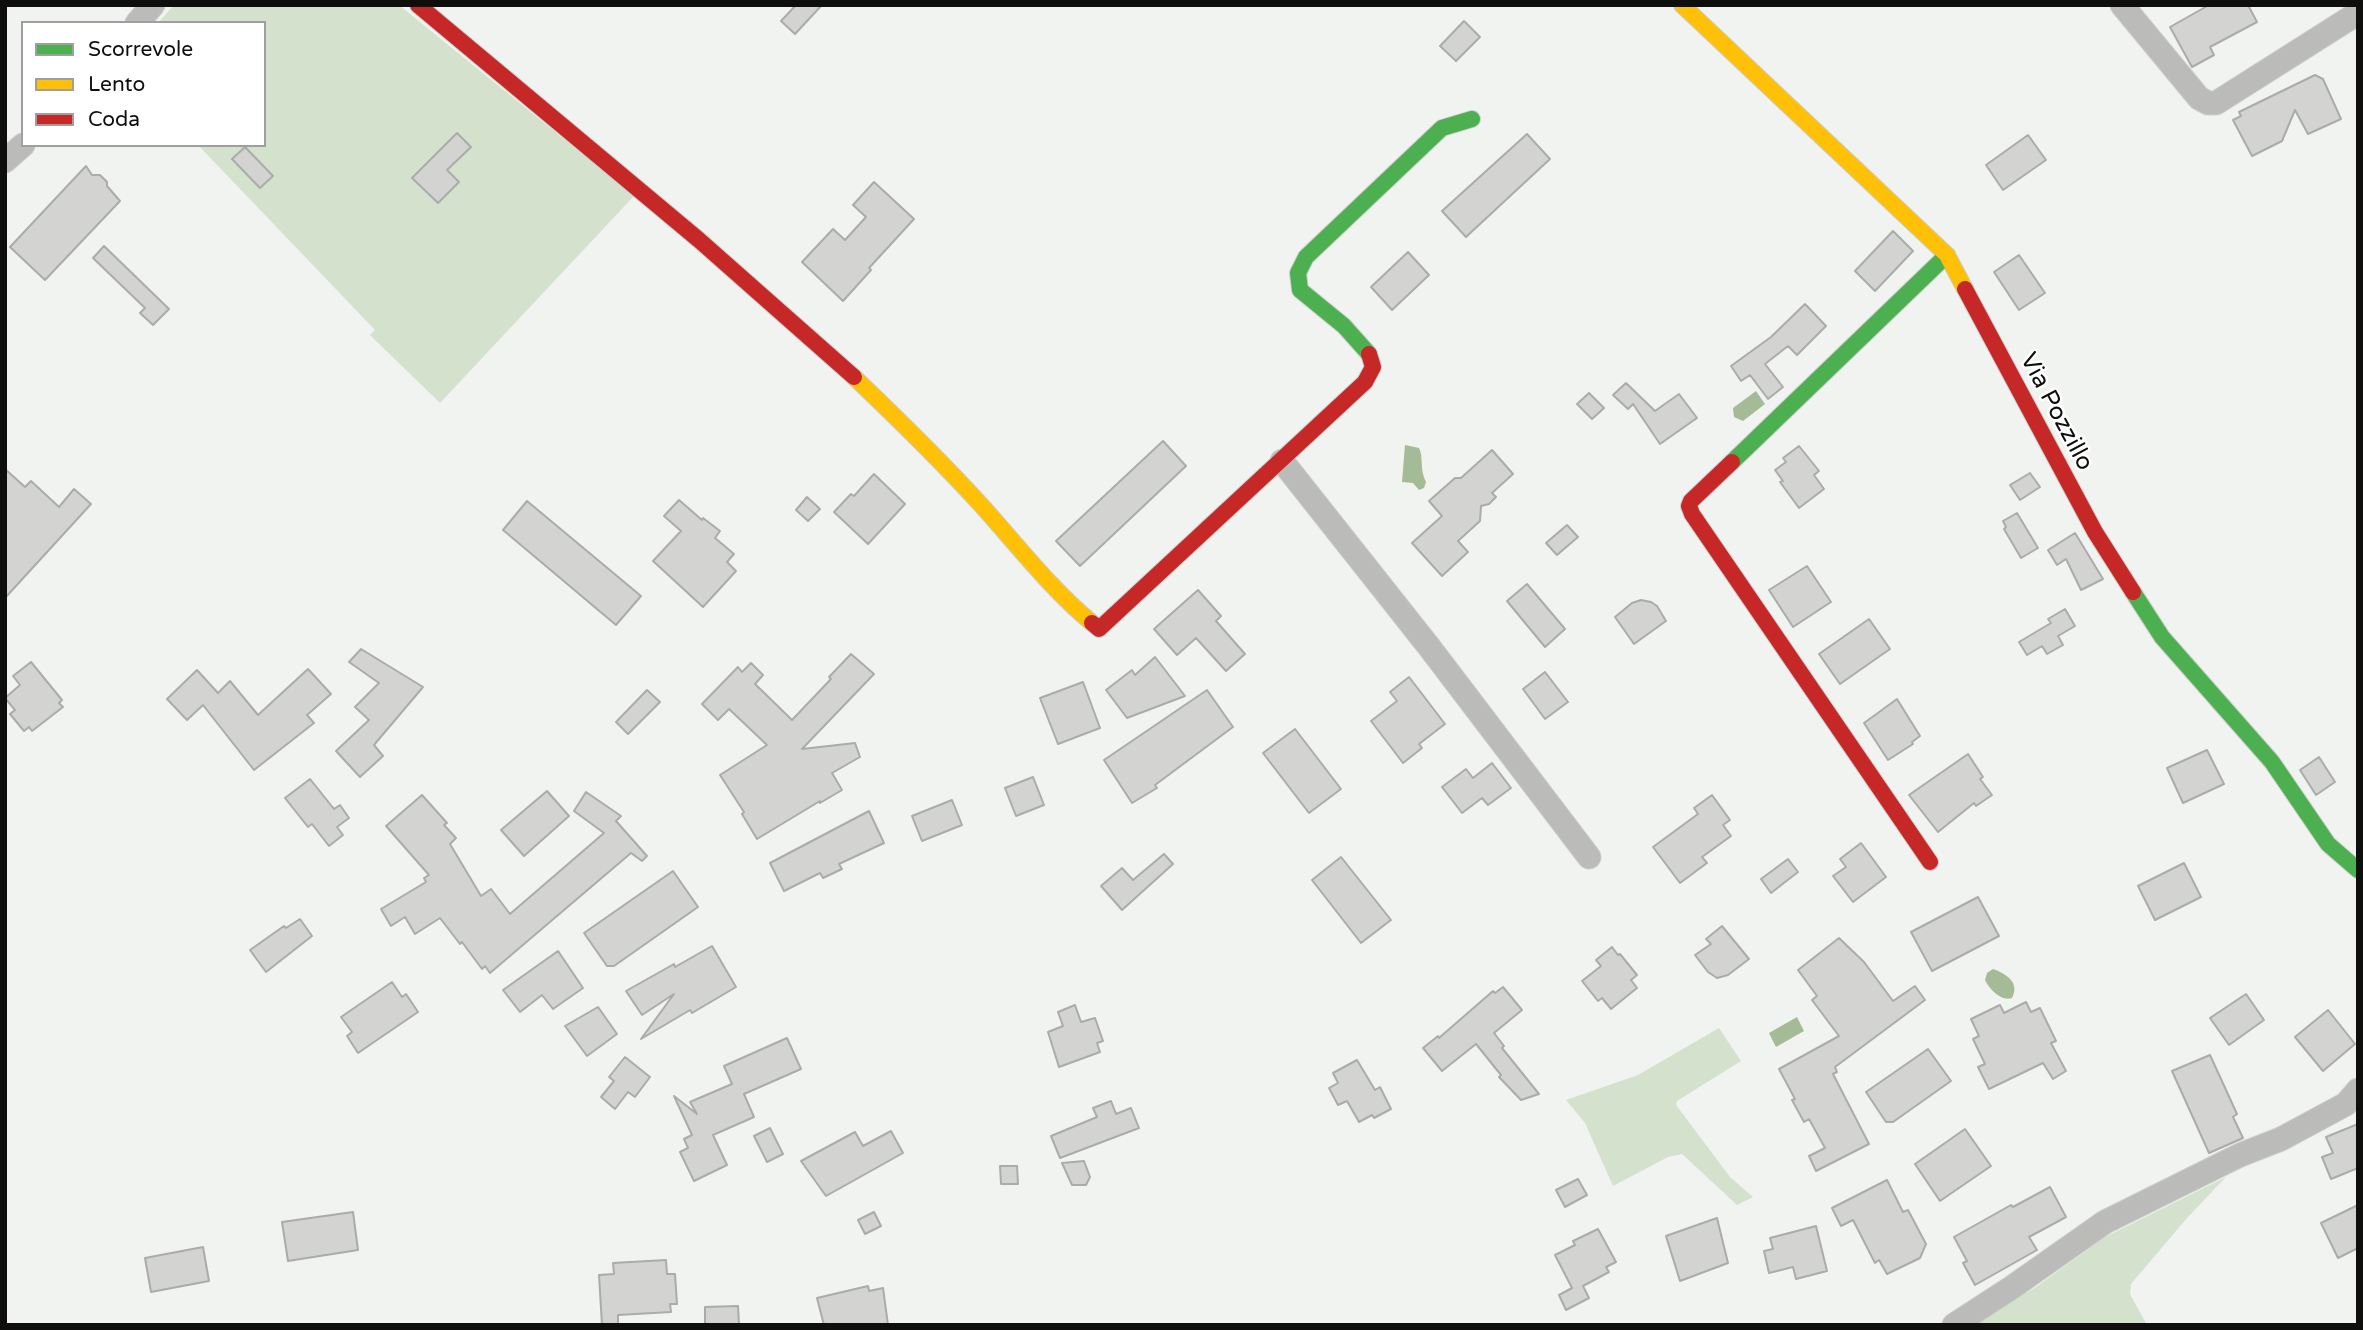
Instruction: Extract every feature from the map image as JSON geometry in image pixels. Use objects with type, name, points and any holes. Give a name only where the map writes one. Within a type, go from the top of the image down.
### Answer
[{"type":"street","points":[[139,21],[153,5]]},
{"type":"street","points":[[418,5],[699,240],[831,355],[913,433],[982,506],[1065,601],[1099,629],[1365,382],[1373,367],[1371,355],[1362,343],[1300,290],[1297,280],[1299,269],[1306,257],[1443,128],[1472,119]]},
{"type":"street","name":"Via Pozzillo","points":[[1682,5],[1947,255],[2095,532],[2162,637],[2272,762],[2328,844],[2358,870]]},
{"type":"street","points":[[2122,5],[2199,98],[2208,103],[2216,103],[2358,13]]},
{"type":"street","points":[[5,161],[21,147]]},
{"type":"street","points":[[1930,862],[1689,506],[1691,501],[1947,255]]},
{"type":"street","points":[[1282,461],[1430,648],[1589,857]]},
{"type":"street","points":[[1954,1325],[2105,1222],[2240,1154],[2281,1139],[2346,1104],[2358,1090]]},
{"type":"shaded area","points":[[174,5],[399,5],[634,196],[440,403],[370,335],[375,330],[200,147],[266,147],[266,21],[160,21]]},
{"type":"shaded area","points":[[1756,391],[1765,404],[1743,421],[1734,417],[1733,408]]},
{"type":"shaded area","points":[[1405,445],[1419,448],[1426,482],[1424,488],[1419,490],[1413,483],[1402,482]]},
{"type":"shaded area","points":[[1993,969],[2011,980],[2014,988],[2012,998],[2000,996],[1987,984],[1987,973]]},
{"type":"shaded area","points":[[1797,1017],[1804,1031],[1776,1047],[1769,1033]]},
{"type":"shaded area","points":[[1719,1028],[1741,1061],[1677,1101],[1676,1105],[1730,1177],[1753,1197],[1737,1205],[1682,1154],[1668,1157],[1613,1186],[1585,1123],[1566,1100],[1638,1075]]},
{"type":"shaded area","points":[[2226,1177],[2131,1284],[2130,1294],[2147,1325],[1967,1325],[2036,1287],[2105,1237]]},
{"type":"building","points":[[796,5],[822,5],[795,34],[781,21]]},
{"type":"building","points":[[2209,5],[2248,5],[2257,22],[2210,47],[2214,55],[2192,67],[2170,27]]},
{"type":"building","points":[[1464,21],[1480,37],[1456,61],[1440,46]]},
{"type":"building","points":[[2315,75],[2323,79],[2341,119],[2308,134],[2295,110],[2282,141],[2252,156],[2233,120],[2241,116],[2239,112]]},
{"type":"building","points":[[457,133],[471,147],[447,170],[459,182],[438,203],[412,178]]},
{"type":"building","points":[[1527,134],[1550,159],[1466,237],[1442,211]]},
{"type":"building","points":[[2028,135],[2046,160],[2003,190],[1986,165]]},
{"type":"building","points":[[245,147],[273,176],[260,188],[232,159]]},
{"type":"building","points":[[86,166],[92,175],[100,175],[107,182],[107,186],[120,201],[45,280],[10,247]]},
{"type":"building","points":[[874,182],[914,219],[843,301],[802,262],[833,229],[845,240],[866,217],[853,205]]},
{"type":"building","points":[[1893,231],[1913,251],[1875,291],[1855,271]]},
{"type":"building","points":[[104,246],[169,309],[153,325],[140,313],[145,308],[93,258]]},
{"type":"building","points":[[1408,252],[1429,275],[1392,310],[1371,287]]},
{"type":"building","points":[[2019,255],[2045,293],[2019,310],[1994,272]]},
{"type":"building","points":[[1805,304],[1826,326],[1797,355],[1788,346],[1765,364],[1783,387],[1768,399],[1750,375],[1741,381],[1731,366],[1771,337]]},
{"type":"building","points":[[1626,383],[1655,411],[1679,394],[1697,418],[1660,444],[1633,404],[1628,409],[1613,395]]},
{"type":"building","points":[[1589,393],[1604,408],[1592,419],[1577,404]]},
{"type":"building","points":[[1163,441],[1186,466],[1080,566],[1056,541]]},
{"type":"building","points":[[1799,446],[1819,471],[1814,475],[1824,489],[1799,508],[1780,482],[1783,481],[1775,470],[1786,462],[1783,458]]},
{"type":"building","points":[[1492,450],[1513,474],[1492,493],[1496,497],[1489,504],[1481,506],[1480,521],[1458,541],[1468,552],[1442,576],[1412,543],[1442,516],[1429,501],[1455,478],[1461,478]]},
{"type":"building","points":[[5,469],[25,487],[31,481],[59,507],[74,489],[91,504],[5,598]]},
{"type":"building","points":[[2030,473],[2040,487],[2020,500],[2010,485]]},
{"type":"building","points":[[874,474],[905,504],[868,544],[834,512],[851,494],[854,496]]},
{"type":"building","points":[[807,497],[820,509],[808,521],[796,510]]},
{"type":"building","points":[[679,500],[720,531],[715,538],[734,554],[727,562],[736,571],[703,607],[653,561],[681,531],[664,516]]},
{"type":"building","points":[[527,501],[641,596],[616,625],[503,530]]},
{"type":"building","points":[[2017,513],[2038,548],[2021,558],[2004,529],[2006,527],[2003,521]]},
{"type":"building","points":[[1567,525],[1578,537],[1557,555],[1546,543]]},
{"type":"building","points":[[2075,533],[2103,579],[2081,590],[2066,559],[2057,565],[2048,550]]},
{"type":"building","points":[[1807,566],[1831,602],[1793,627],[1769,590]]},
{"type":"building","points":[[1527,584],[1565,629],[1545,647],[1507,601]]},
{"type":"building","points":[[1198,590],[1221,616],[1216,621],[1245,654],[1226,671],[1196,638],[1177,655],[1154,629]]},
{"type":"building","points":[[1641,600],[1657,606],[1666,621],[1634,644],[1615,617],[1632,603]]},
{"type":"building","points":[[2065,609],[2075,626],[2058,636],[2063,645],[2047,654],[2042,646],[2027,655],[2019,642],[2051,623],[2048,619]]},
{"type":"building","points":[[1869,619],[1890,649],[1840,684],[1819,654]]},
{"type":"building","points":[[361,649],[423,687],[374,745],[383,756],[360,777],[336,751],[369,720],[355,707],[379,683],[349,662]]},
{"type":"building","points":[[851,654],[874,674],[802,749],[855,743],[860,757],[832,773],[842,790],[757,839],[742,814],[744,812],[720,775],[767,745],[729,709],[718,720],[702,704],[738,667],[742,672],[751,663],[763,675],[755,684],[792,720]]},
{"type":"building","points":[[1155,657],[1185,696],[1127,718],[1106,690],[1132,670],[1135,675]]},
{"type":"building","points":[[31,662],[62,700],[59,703],[63,707],[32,731],[29,727],[24,731],[10,714],[15,710],[5,698],[20,685],[13,676]]},
{"type":"building","points":[[308,669],[331,694],[307,715],[314,723],[254,770],[203,705],[187,720],[167,699],[197,670],[218,693],[230,681],[258,715]]},
{"type":"building","points":[[1545,672],[1568,702],[1545,719],[1523,689]]},
{"type":"building","points":[[1409,677],[1445,724],[1419,744],[1422,748],[1403,763],[1371,721],[1397,701],[1390,692]]},
{"type":"building","points":[[1083,682],[1100,728],[1058,744],[1040,698]]},
{"type":"building","points":[[647,690],[660,702],[628,734],[616,722]]},
{"type":"building","points":[[1207,690],[1233,727],[1155,785],[1157,788],[1132,803],[1104,760]]},
{"type":"building","points":[[1897,699],[1920,736],[1913,744],[1888,760],[1864,723]]},
{"type":"building","points":[[1295,729],[1341,789],[1309,813],[1263,753]]},
{"type":"building","points":[[2207,750],[2224,784],[2183,803],[2167,768]]},
{"type":"building","points":[[1968,754],[1983,777],[1980,779],[1992,795],[1976,806],[1974,803],[1938,832],[1909,795]]},
{"type":"building","points":[[2319,757],[2335,782],[2316,795],[2300,770]]},
{"type":"building","points":[[1492,763],[1511,788],[1488,805],[1482,798],[1462,813],[1442,787],[1466,769],[1473,778]]},
{"type":"building","points":[[1033,777],[1044,805],[1016,816],[1005,788]]},
{"type":"building","points":[[310,779],[334,809],[340,805],[349,818],[337,827],[343,835],[329,846],[312,824],[308,827],[285,798]]},
{"type":"building","points":[[547,791],[569,816],[524,856],[501,830]]},
{"type":"building","points":[[586,792],[621,816],[616,821],[647,856],[642,861],[631,853],[490,973],[485,966],[482,969],[440,918],[415,934],[405,917],[391,926],[381,909],[426,882],[424,878],[429,875],[386,826],[422,795],[447,823],[444,825],[456,838],[450,844],[481,896],[491,889],[510,914],[604,833],[574,811]]},
{"type":"building","points":[[1712,795],[1730,820],[1723,825],[1731,836],[1702,857],[1707,863],[1680,883],[1653,847],[1698,814],[1694,808]]},
{"type":"building","points":[[952,800],[962,825],[922,841],[912,816]]},
{"type":"building","points":[[869,811],[884,843],[839,864],[842,869],[823,878],[820,873],[784,891],[770,863]]},
{"type":"building","points":[[1861,843],[1886,877],[1853,902],[1833,876],[1846,867],[1840,859]]},
{"type":"building","points":[[1164,854],[1173,864],[1122,910],[1101,886],[1122,868],[1133,880]]},
{"type":"building","points":[[1341,857],[1391,920],[1361,943],[1312,880]]},
{"type":"building","points":[[1788,859],[1798,872],[1771,893],[1761,879]]},
{"type":"building","points":[[2184,863],[2201,897],[2155,920],[2138,886]]},
{"type":"building","points":[[673,871],[698,907],[614,966],[607,966],[584,933]]},
{"type":"building","points":[[1978,897],[1999,936],[1932,971],[1911,932]]},
{"type":"building","points":[[300,919],[312,936],[266,972],[250,950],[284,926],[286,928]]},
{"type":"building","points":[[1722,926],[1749,959],[1728,975],[1717,978],[1708,972],[1695,955],[1711,944],[1706,939]]},
{"type":"building","points":[[1839,938],[1864,962],[1893,1001],[1915,986],[1925,1000],[1835,1067],[1837,1072],[1833,1074],[1869,1144],[1816,1171],[1809,1156],[1825,1148],[1809,1119],[1804,1122],[1779,1069],[1839,1036],[1812,1000],[1817,996],[1798,970]]},
{"type":"building","points":[[712,946],[736,987],[641,1039],[674,994],[642,1015],[626,991]]},
{"type":"building","points":[[1612,947],[1637,975],[1631,980],[1637,988],[1611,1009],[1602,998],[1598,1001],[1582,981],[1601,966],[1596,960]]},
{"type":"building","points":[[558,951],[583,988],[553,1009],[542,995],[520,1012],[503,990]]},
{"type":"building","points":[[392,982],[402,997],[406,994],[418,1012],[358,1053],[347,1036],[352,1032],[341,1017]]},
{"type":"building","points":[[1503,987],[1522,1010],[1494,1033],[1504,1046],[1502,1048],[1539,1094],[1521,1100],[1499,1077],[1501,1075],[1476,1044],[1442,1071],[1423,1048],[1438,1036],[1439,1038],[1493,991],[1495,993]]},
{"type":"building","points":[[2246,994],[2264,1020],[2229,1045],[2210,1018]]},
{"type":"building","points":[[2026,1002],[2031,1012],[2040,1008],[2056,1041],[2051,1043],[2066,1071],[2053,1079],[2043,1063],[1989,1089],[1978,1067],[1985,1064],[1973,1039],[1979,1036],[1971,1019],[2000,1005],[2004,1013]]},
{"type":"building","points":[[1075,1005],[1081,1022],[1095,1018],[1103,1041],[1097,1043],[1100,1052],[1059,1067],[1048,1032],[1063,1026],[1058,1012]]},
{"type":"building","points":[[598,1007],[617,1034],[587,1056],[565,1026]]},
{"type":"building","points":[[2328,1010],[2355,1044],[2323,1071],[2295,1037]]},
{"type":"building","points":[[787,1038],[801,1069],[744,1094],[754,1117],[713,1135],[727,1165],[694,1181],[680,1152],[688,1148],[684,1139],[692,1135],[674,1096],[697,1114],[690,1102],[732,1084],[724,1066]]},
{"type":"building","points":[[1928,1049],[1951,1081],[1893,1122],[1886,1122],[1866,1092]]},
{"type":"building","points":[[2210,1055],[2237,1114],[2233,1117],[2243,1138],[2209,1153],[2172,1071]]},
{"type":"building","points":[[625,1057],[650,1077],[635,1097],[628,1092],[615,1109],[601,1097],[614,1081],[609,1077]]},
{"type":"building","points":[[1357,1060],[1375,1090],[1380,1087],[1391,1109],[1359,1122],[1347,1101],[1338,1105],[1329,1088],[1338,1083],[1333,1073]]},
{"type":"building","points":[[1111,1101],[1116,1114],[1131,1108],[1139,1128],[1060,1158],[1051,1136],[1097,1117],[1093,1108]]},
{"type":"building","points":[[2358,1124],[2358,1168],[2331,1179],[2322,1157],[2333,1153],[2326,1137]]},
{"type":"building","points":[[770,1128],[783,1154],[767,1162],[754,1136]]},
{"type":"building","points":[[1965,1129],[1991,1166],[1940,1201],[1915,1164]]},
{"type":"building","points":[[891,1131],[903,1153],[826,1196],[801,1161],[855,1132],[863,1146]]},
{"type":"building","points":[[1084,1161],[1090,1177],[1086,1185],[1072,1185],[1062,1163]]},
{"type":"building","points":[[1000,1166],[1017,1166],[1018,1184],[1001,1184]]},
{"type":"building","points":[[1578,1179],[1587,1195],[1565,1207],[1556,1190]]},
{"type":"building","points":[[1887,1180],[1903,1212],[1908,1210],[1926,1244],[1920,1258],[1887,1274],[1879,1260],[1875,1263],[1853,1220],[1841,1226],[1832,1208]]},
{"type":"building","points":[[2050,1187],[2066,1217],[2029,1237],[2037,1250],[1975,1285],[1963,1263],[1967,1261],[1954,1237]]},
{"type":"building","points":[[2358,1205],[2358,1248],[2338,1258],[2321,1223]]},
{"type":"building","points":[[353,1212],[358,1250],[288,1261],[282,1222]]},
{"type":"building","points":[[874,1212],[881,1226],[865,1234],[858,1220]]},
{"type":"building","points":[[1717,1218],[1728,1263],[1680,1281],[1666,1236]]},
{"type":"building","points":[[1816,1226],[1827,1271],[1796,1279],[1793,1267],[1769,1273],[1764,1251],[1773,1249],[1770,1238]]},
{"type":"building","points":[[1598,1229],[1616,1262],[1606,1267],[1609,1272],[1583,1286],[1589,1298],[1566,1310],[1559,1295],[1572,1288],[1555,1255],[1575,1245],[1573,1241]]},
{"type":"building","points":[[203,1247],[209,1281],[151,1292],[145,1258]]},
{"type":"building","points":[[666,1260],[667,1274],[675,1274],[677,1304],[670,1304],[671,1312],[618,1315],[618,1325],[602,1325],[599,1275],[614,1274],[613,1263]]},
{"type":"building","points":[[868,1286],[869,1291],[883,1288],[888,1325],[824,1325],[817,1298]]},
{"type":"building","points":[[738,1306],[739,1325],[705,1325],[705,1307]]},
{"type":"traffic: fast","points":[[1369,354],[1344,326],[1300,290],[1298,273],[1306,257],[1442,128],[1472,119]]},
{"type":"traffic: fast","points":[[1732,462],[1947,255]]},
{"type":"traffic: fast","points":[[2133,592],[2162,637],[2272,762],[2328,844],[2358,870]]},
{"type":"traffic: slow","points":[[1682,5],[1947,255],[1965,289]]},
{"type":"traffic: slow","points":[[854,377],[951,473],[1049,582],[1092,623]]},
{"type":"traffic: jam","points":[[418,5],[699,240],[854,377]]},
{"type":"traffic: jam","points":[[1965,289],[2095,532],[2133,592]]},
{"type":"traffic: jam","points":[[1092,623],[1099,629],[1365,382],[1373,367],[1369,354]]},
{"type":"traffic: jam","points":[[1732,462],[1691,501],[1689,506],[1692,514],[1930,862]]}]
